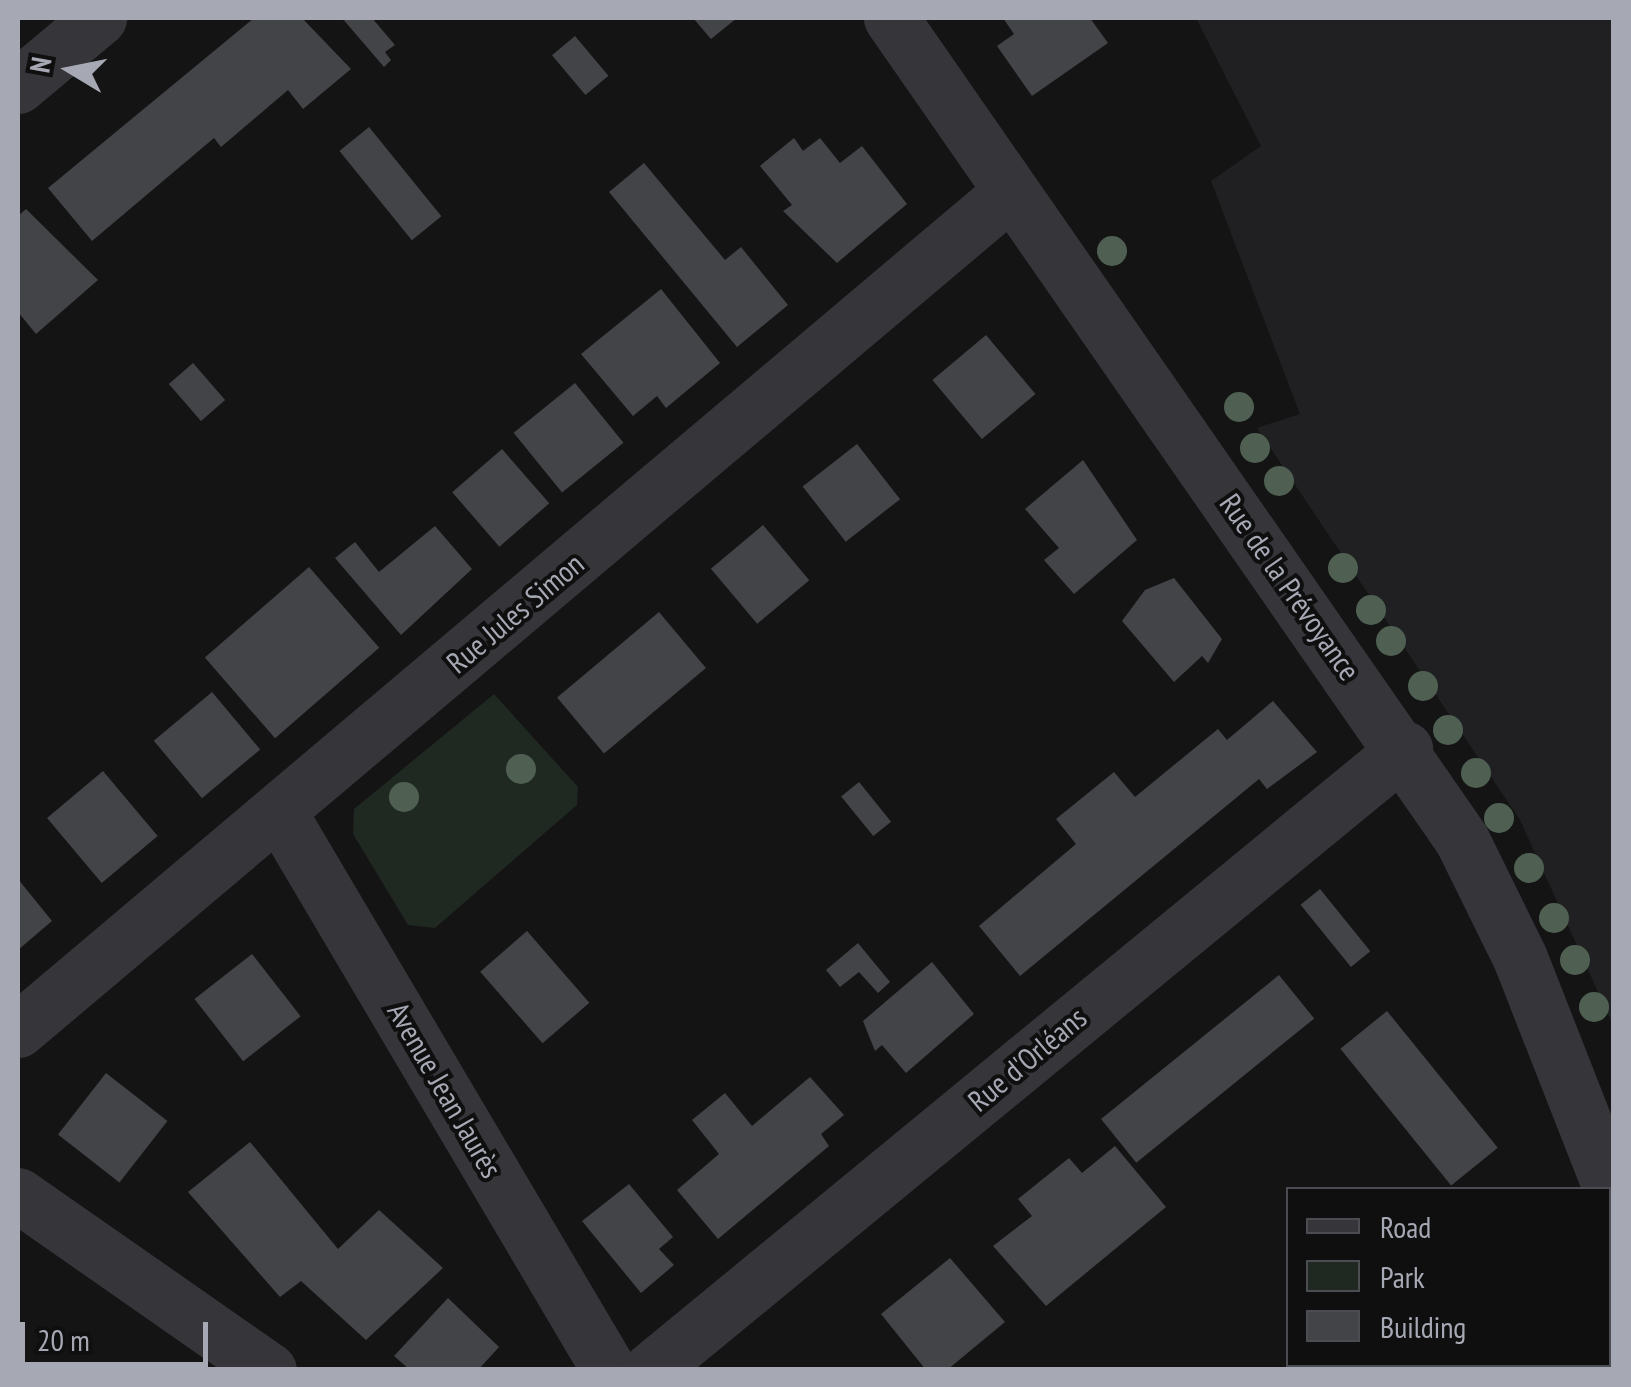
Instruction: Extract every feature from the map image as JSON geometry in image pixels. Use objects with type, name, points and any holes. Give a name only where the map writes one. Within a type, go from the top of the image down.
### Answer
[{"type":"street","points":[[18,86],[99,18]]},
{"type":"street","name":"Rue de la Prévoyance","points":[[891,18],[1405,749],[1520,958],[1610,1187]]},
{"type":"street","name":"Rue Jules Simon","points":[[18,1030],[1010,192]]},
{"type":"street","name":"Rue d'Orléans","points":[[650,1370],[1405,749]]},
{"type":"street","name":"Avenue Jean Jaurès","points":[[279,812],[609,1370]]},
{"type":"street","points":[[18,1195],[269,1370]]},
{"type":"shaded area","points":[[1196,18],[1613,18],[1613,1025],[1520,820],[1257,428],[1300,414],[1211,181],[1261,146]]},
{"type":"green space","points":[[494,694],[578,787],[577,805],[435,928],[408,925],[353,834],[354,809]]},
{"type":"building","points":[[254,18],[302,18],[351,69],[303,109],[288,90],[221,147],[214,138],[92,241],[48,188]]},
{"type":"building","points":[[342,18],[372,18],[395,45],[385,52],[391,60],[384,67]]},
{"type":"building","points":[[693,18],[737,18],[711,39]]},
{"type":"building","points":[[1003,18],[1090,18],[1108,43],[1032,96],[997,46],[1014,34]]},
{"type":"building","points":[[575,36],[608,76],[585,95],[552,55]]},
{"type":"building","points":[[369,127],[441,216],[412,240],[339,151]]},
{"type":"building","points":[[794,138],[803,151],[820,138],[840,163],[862,146],[907,204],[837,263],[783,211],[792,205],[760,166]]},
{"type":"building","points":[[644,163],[725,260],[741,247],[788,305],[737,347],[609,192]]},
{"type":"building","points":[[26,209],[98,280],[36,334],[18,312],[18,216]]},
{"type":"building","points":[[661,289],[720,363],[666,408],[657,396],[633,416],[581,354]]},
{"type":"building","points":[[986,335],[1035,394],[982,439],[932,380]]},
{"type":"building","points":[[193,363],[225,400],[201,421],[169,384]]},
{"type":"building","points":[[575,383],[623,443],[562,493],[514,433]]},
{"type":"building","points":[[857,444],[900,499],[846,542],[803,486]]},
{"type":"building","points":[[502,449],[549,503],[499,547],[452,492]]},
{"type":"building","points":[[1083,460],[1137,540],[1074,594],[1044,560],[1059,548],[1025,509]]},
{"type":"building","points":[[763,525],[809,580],[757,624],[711,569]]},
{"type":"building","points":[[435,526],[472,569],[401,635],[335,558],[355,542],[379,572]]},
{"type":"building","points":[[309,567],[379,648],[275,738],[205,658]]},
{"type":"building","points":[[1174,578],[1222,639],[1208,663],[1202,656],[1174,682],[1122,621],[1145,590]]},
{"type":"building","points":[[659,612],[706,668],[604,753],[557,697]]},
{"type":"building","points":[[212,692],[260,749],[202,798],[154,741]]},
{"type":"building","points":[[1273,701],[1317,752],[1267,789],[1259,779],[1020,976],[979,926],[1076,844],[1056,819],[1114,772],[1135,797],[1218,729],[1227,740]]},
{"type":"building","points":[[103,771],[158,836],[102,883],[47,818]]},
{"type":"building","points":[[859,782],[891,822],[873,836],[841,796]]},
{"type":"building","points":[[18,879],[52,921],[18,950]]},
{"type":"building","points":[[1320,889],[1370,951],[1351,967],[1301,905]]},
{"type":"building","points":[[527,931],[589,1003],[543,1043],[480,972]]},
{"type":"building","points":[[858,943],[890,982],[878,993],[859,972],[840,987],[826,970]]},
{"type":"building","points":[[252,954],[301,1016],[243,1061],[194,999]]},
{"type":"building","points":[[932,962],[974,1014],[906,1073],[882,1045],[875,1051],[863,1021]]},
{"type":"building","points":[[1279,975],[1314,1019],[1136,1163],[1101,1119]]},
{"type":"building","points":[[1387,1011],[1498,1148],[1451,1186],[1340,1049]]},
{"type":"building","points":[[106,1073],[167,1121],[119,1182],[58,1134]]},
{"type":"building","points":[[810,1077],[844,1115],[821,1134],[829,1146],[718,1239],[677,1190],[719,1154],[692,1120],[725,1093],[752,1126]]},
{"type":"building","points":[[250,1142],[338,1249],[379,1210],[443,1268],[366,1340],[301,1281],[280,1297],[188,1192]]},
{"type":"building","points":[[1115,1146],[1166,1207],[1046,1306],[993,1246],[1032,1216],[1018,1199],[1069,1158],[1082,1173]]},
{"type":"building","points":[[629,1184],[673,1237],[659,1249],[674,1265],[641,1293],[582,1221]]},
{"type":"building","points":[[950,1258],[1005,1322],[947,1370],[926,1370],[881,1314]]},
{"type":"building","points":[[448,1298],[499,1347],[478,1370],[410,1370],[394,1356]]}]
